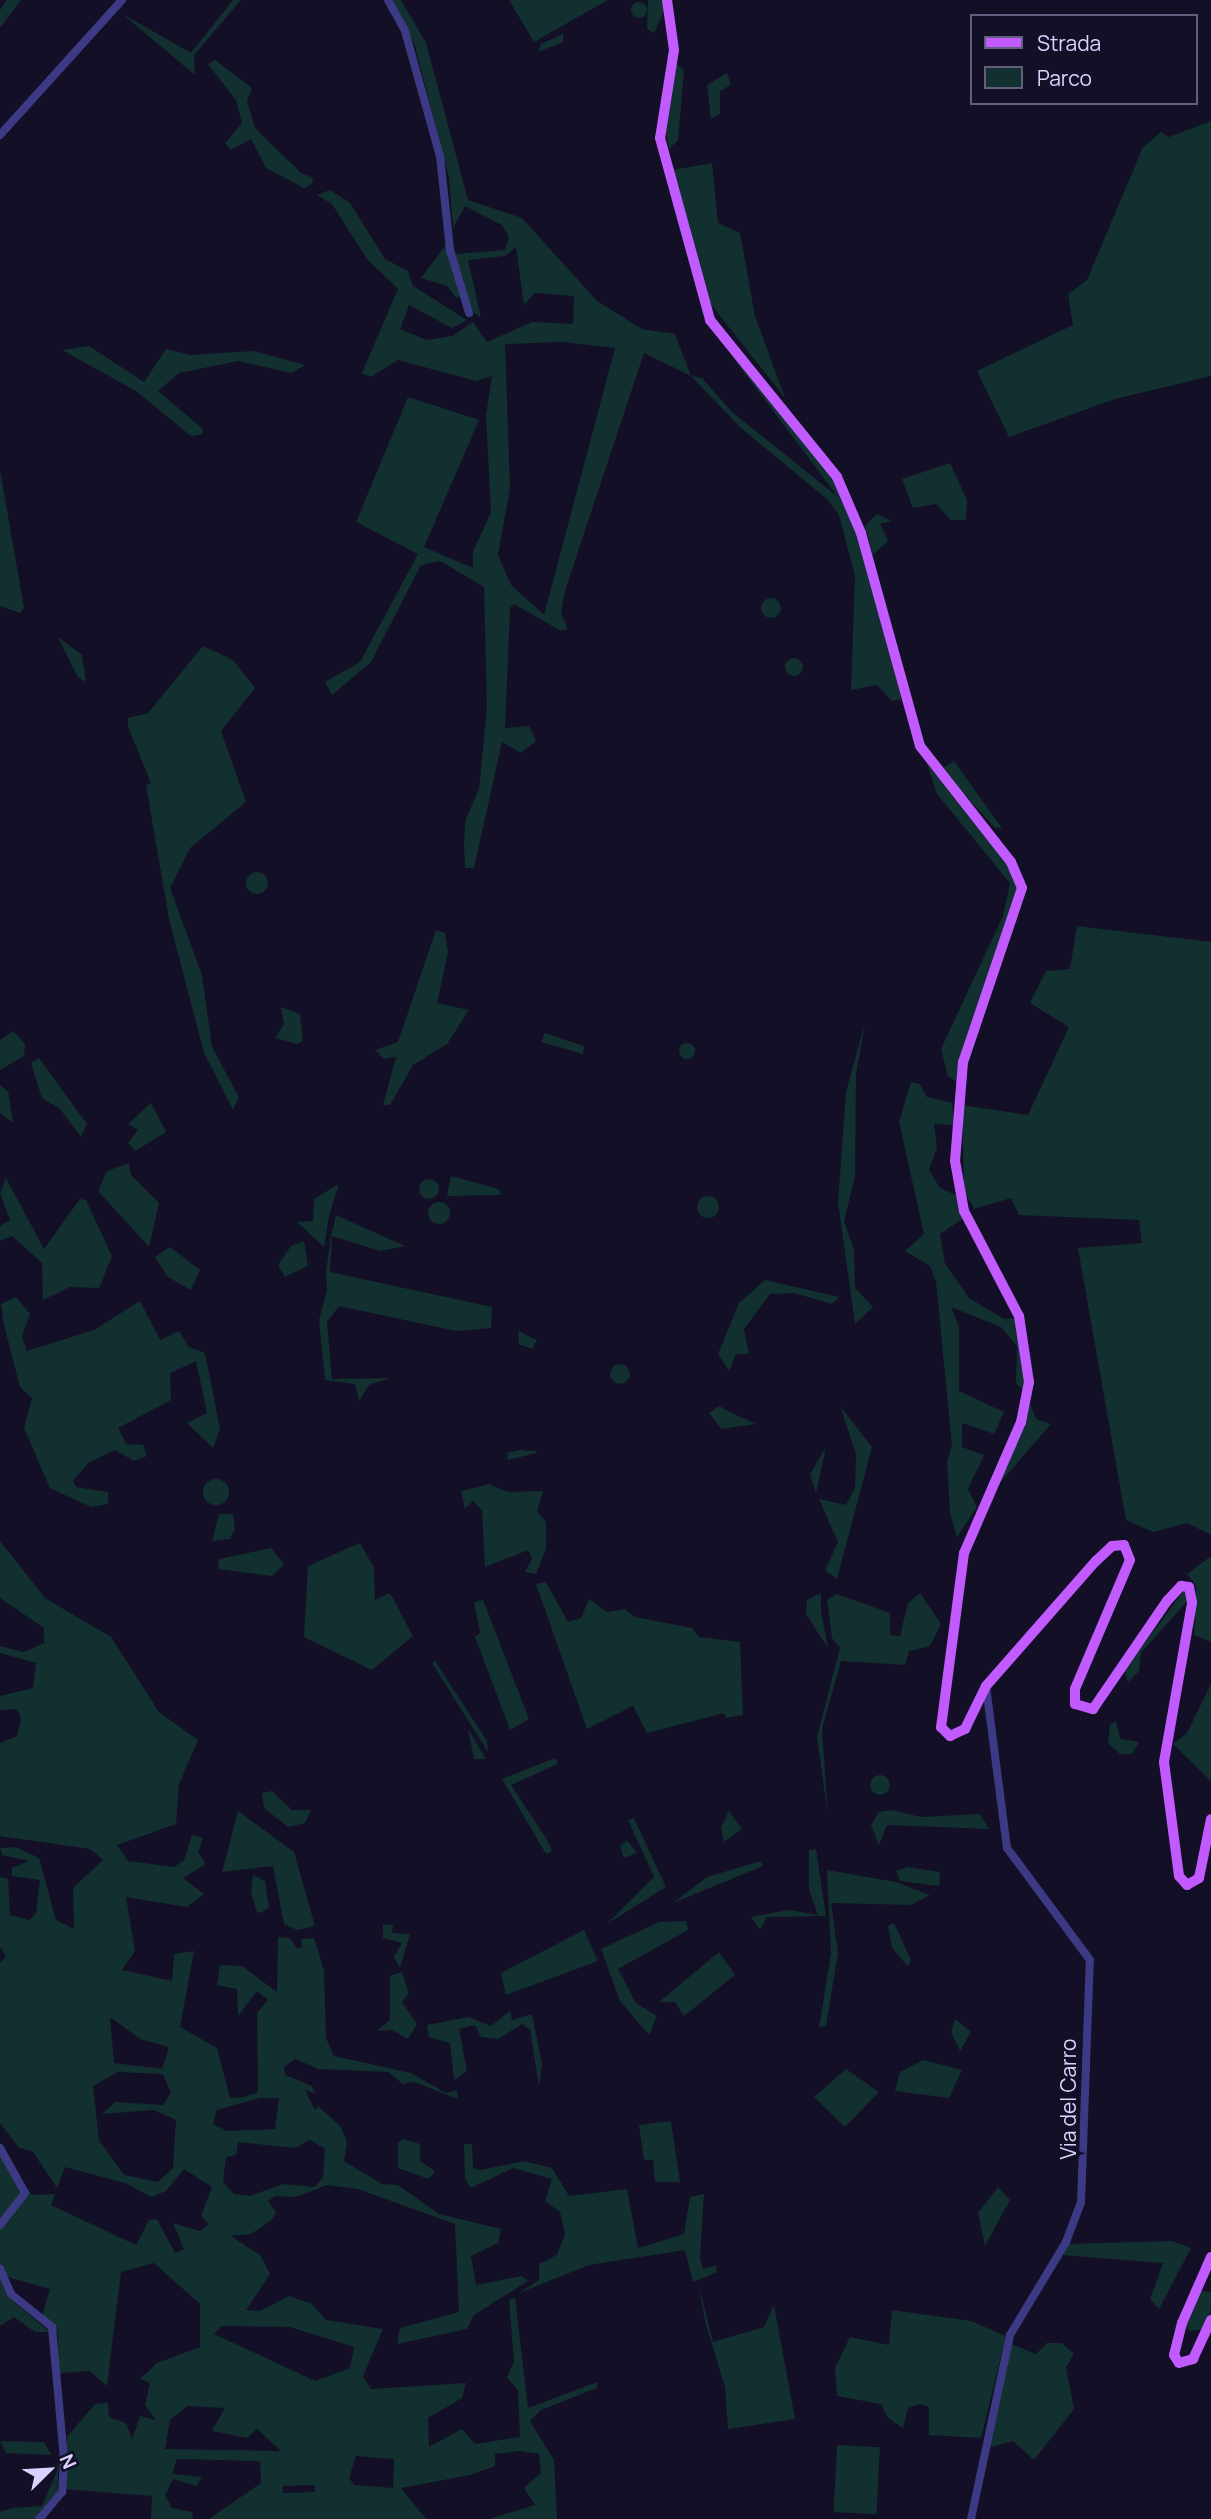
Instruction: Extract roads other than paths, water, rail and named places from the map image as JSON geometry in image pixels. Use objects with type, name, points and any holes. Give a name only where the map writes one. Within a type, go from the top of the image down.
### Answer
[{"type":"main road","points":[[667,0],[674,50],[660,138],[710,320],[837,477],[861,533],[920,746],[1011,862],[1022,888],[1017,921],[963,1062],[955,1161],[964,1211],[1019,1316],[1029,1382],[1021,1422],[964,1553],[940,1722],[944,1731],[954,1736],[965,1729],[986,1686],[1096,1561],[1112,1546],[1124,1545],[1130,1560],[1075,1689],[1075,1704],[1093,1709],[1167,1601],[1181,1586],[1189,1587],[1192,1603],[1164,1762],[1179,1876],[1187,1885],[1199,1878],[1211,1819]]},
{"type":"main road","points":[[1211,2257],[1182,2323],[1174,2355],[1180,2364],[1193,2359],[1211,2320]]},
{"type":"street","points":[[0,135],[122,0]]},
{"type":"street","points":[[388,0],[405,32],[440,156],[450,250],[469,313]]},
{"type":"street","name":"Via del Carro","points":[[971,2519],[1008,2342],[1066,2242],[1081,2202],[1090,1960],[1007,1848],[999,1825],[986,1686]]},
{"type":"street","points":[[0,2148],[25,2193],[0,2225]]},
{"type":"street","points":[[0,2269],[11,2294],[52,2327],[64,2458],[62,2492],[40,2519]]}]
